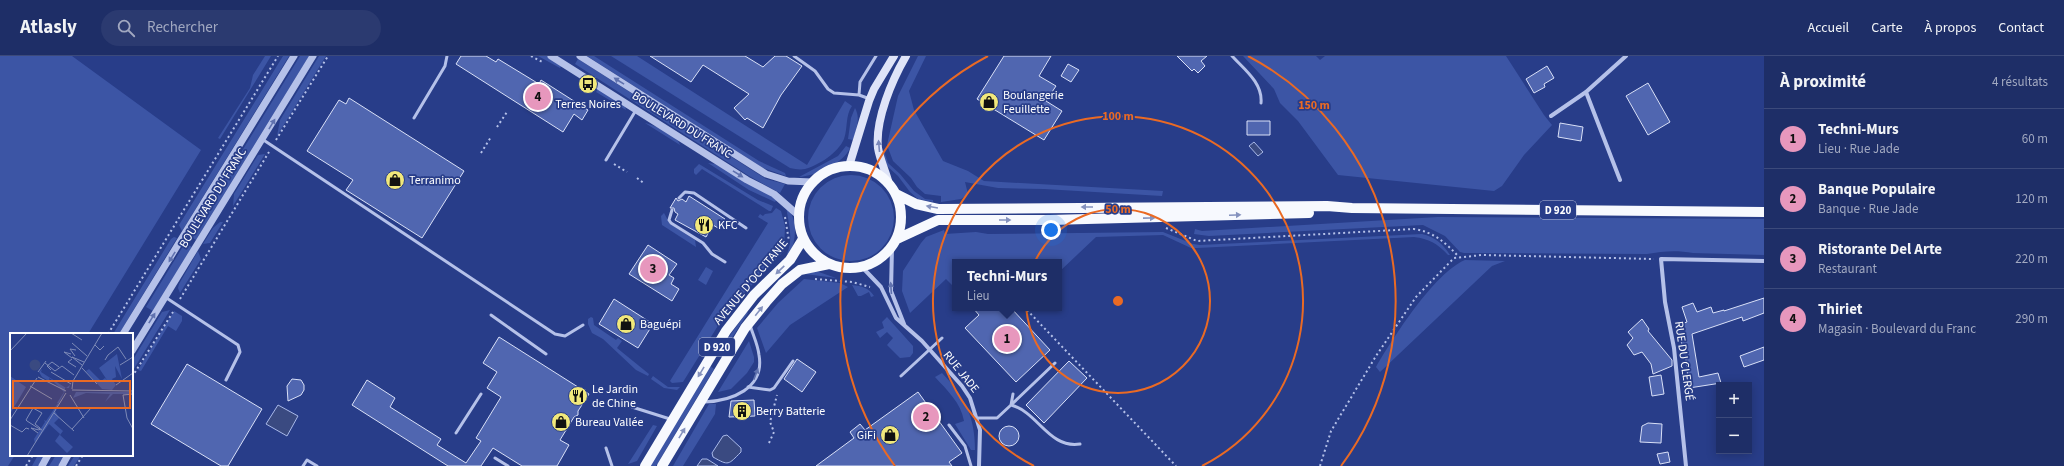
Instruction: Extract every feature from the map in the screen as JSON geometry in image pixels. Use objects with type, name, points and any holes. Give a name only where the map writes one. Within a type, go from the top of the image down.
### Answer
[{"type":"main road","points":[[849,166],[870,99],[894,56]]},
{"type":"main road","points":[[889,184],[870,170],[849,166],[831,170],[812,182],[802,200],[798,215],[803,238],[814,254],[829,264],[845,268],[862,267],[878,260],[894,243],[902,216],[896,194],[889,184],[878,148],[879,136],[889,92],[906,56]]},
{"type":"main road","name":"D 920","points":[[896,194],[916,204],[938,208],[1319,206],[1352,208],[1764,212]]},
{"type":"main road","name":"D 920","points":[[894,243],[938,220],[1203,216],[1330,212],[1352,208]]},
{"type":"main road","name":"AVENUE D'OCCITANIE","points":[[645,466],[726,330],[754,295],[790,260],[803,238]]},
{"type":"main road","name":"AVENUE D'OCCITANIE","points":[[662,466],[749,323],[782,284],[800,270],[829,264]]},
{"type":"street","name":"BOULEVARD DU FRANC","points":[[124,333],[294,56]]},
{"type":"street","name":"BOULEVARD DU FRANC","points":[[133,349],[313,56]]},
{"type":"street","name":"BOULEVARD DU FRANC","points":[[551,56],[747,180],[774,194],[798,215]]},
{"type":"street","name":"BOULEVARD DU FRANC","points":[[580,56],[766,174],[788,181],[812,182]]},
{"type":"street","points":[[1551,116],[1586,92],[1626,56]]},
{"type":"street","points":[[1586,92],[1620,180]]},
{"type":"street","name":"RUE JADE","points":[[894,243],[891,291],[904,324]]},
{"type":"street","points":[[1661,259],[1764,260]]},
{"type":"street","name":"RUE DU CLERGÉ","points":[[1661,259],[1665,302],[1674,348],[1686,466]]},
{"type":"street","name":"RUE JADE","points":[[862,267],[875,279],[896,318],[930,349],[962,386],[970,398],[978,418],[981,452],[979,466]]},
{"type":"street","points":[[42,466],[47,456]]},
{"type":"street","points":[[62,466],[67,456]]},
{"type":"lane","points":[[414,118],[445,66],[447,56]]},
{"type":"lane","points":[[794,56],[815,71],[828,89],[834,93],[859,94],[870,99]]},
{"type":"lane","points":[[859,94],[860,82],[876,56]]},
{"type":"lane","points":[[1232,56],[1254,80],[1262,94],[1261,103]]},
{"type":"lane","points":[[606,160],[636,110]]},
{"type":"lane","points":[[262,139],[555,334],[565,336],[583,325]]},
{"type":"lane","points":[[680,198],[685,192],[694,193],[746,228]]},
{"type":"lane","points":[[672,210],[669,220],[671,223],[704,243],[709,252],[726,262]]},
{"type":"lane","points":[[165,297],[238,345],[240,352],[226,380]]},
{"type":"lane","points":[[490,314],[546,354]]},
{"type":"lane","points":[[700,402],[726,400],[737,396],[748,388],[758,373],[759,355],[749,323]]},
{"type":"lane","points":[[901,376],[942,338]]},
{"type":"lane","points":[[748,388],[770,390],[774,388],[793,361]]},
{"type":"lane","points":[[978,418],[996,418],[1055,363]]},
{"type":"lane","points":[[456,434],[481,394]]},
{"type":"lane","points":[[1011,405],[1014,398],[1013,394]]},
{"type":"lane","points":[[1011,405],[1021,408],[1056,440],[1067,444],[1080,444]]},
{"type":"lane","points":[[632,407],[673,420]]},
{"type":"lane","points":[[949,425],[965,446],[971,466]]},
{"type":"lane","points":[[606,448],[612,466]]},
{"type":"lane","points":[[495,458],[508,466]]},
{"type":"lane","points":[[303,466],[307,460],[317,466]]},
{"type":"path","points":[[109,333],[278,56]]},
{"type":"path","points":[[133,375],[328,56]]},
{"type":"path","points":[[497,127],[507,112]]},
{"type":"path","points":[[480,153],[490,137]]},
{"type":"path","points":[[614,164],[627,172]]},
{"type":"path","points":[[637,178],[645,184]]},
{"type":"path","points":[[1162,226],[1197,241],[1414,230],[1427,231],[1447,243],[1459,257]]},
{"type":"path","points":[[1320,466],[1331,431],[1376,356],[1416,297],[1454,258],[1482,255],[1661,259]]},
{"type":"path","points":[[1028,311],[1176,466]]},
{"type":"path","points":[[769,443],[774,432],[770,422],[777,395],[774,388]]},
{"type":"path","points":[[26,466],[32,456]]},
{"type":"path","points":[[76,466],[82,456]]},
{"type":"shaded area","points":[[0,56],[72,56],[201,150],[89,333],[10,333],[10,456],[14,456],[8,466],[0,466]]},
{"type":"shaded area","points":[[265,56],[271,56],[220,139],[218,138],[250,88],[253,75]]},
{"type":"shaded area","points":[[283,56],[289,56],[182,231],[179,225]]},
{"type":"shaded area","points":[[300,56],[309,56],[196,240],[190,236]]},
{"type":"shaded area","points":[[319,56],[326,56],[277,136],[280,120]]},
{"type":"shaded area","points":[[538,56],[547,56],[562,65],[560,68]]},
{"type":"shaded area","points":[[587,56],[594,56],[759,161],[785,173],[786,176],[763,168]]},
{"type":"shaded area","points":[[611,56],[637,56],[807,165],[845,101],[852,106],[847,118],[844,139],[833,154],[816,165],[803,169],[790,168]]},
{"type":"shaded area","points":[[918,56],[926,56],[909,91],[914,110],[943,161],[968,171],[984,181],[1163,191],[1162,196],[1044,189],[998,188],[965,182],[968,194],[961,199],[941,202],[941,196],[925,194],[893,161],[887,145],[898,96]]},
{"type":"shaded area","points":[[1243,56],[1316,56],[1320,60],[1325,56],[1506,56],[1552,125],[1524,155],[1502,186],[1494,191],[1338,175],[1298,121],[1280,103],[1274,89]]},
{"type":"shaded area","points":[[578,59],[766,179],[785,184],[780,193],[749,176],[575,64]]},
{"type":"shaded area","points":[[598,89],[625,107],[626,110],[596,92]]},
{"type":"shaded area","points":[[855,108],[858,120],[853,140],[848,139],[851,118]]},
{"type":"shaded area","points":[[645,123],[660,128],[675,137],[680,145]]},
{"type":"shaded area","points":[[1254,142],[1263,152],[1258,156],[1249,146]]},
{"type":"shaded area","points":[[846,146],[850,148],[847,154],[835,164],[813,174],[799,177],[838,156]]},
{"type":"shaded area","points":[[881,151],[884,151],[888,163],[900,174],[914,191],[925,199],[933,200],[933,202],[918,199],[910,192],[898,176],[887,166]]},
{"type":"shaded area","points":[[265,154],[233,206],[234,194],[258,155]]},
{"type":"shaded area","points":[[708,163],[715,164],[777,199],[775,202],[749,190]]},
{"type":"shaded area","points":[[699,164],[758,200],[773,206],[771,211],[702,169],[696,175],[694,173],[694,169]]},
{"type":"shaded area","points":[[851,175],[867,178],[875,182],[887,194],[891,202],[894,218],[891,234],[887,242],[875,254],[867,258],[851,261],[835,258],[827,254],[815,242],[811,234],[808,218],[811,202],[815,194],[827,182],[835,178]]},
{"type":"shaded area","points":[[786,206],[793,217],[795,229],[794,242],[789,255],[787,254],[790,236]]},
{"type":"shaded area","points":[[776,208],[781,211],[785,226],[784,251],[733,305],[719,324],[683,382],[672,383],[670,381],[768,223],[758,217],[760,214],[763,216],[765,214],[772,213]]},
{"type":"shaded area","points":[[664,213],[670,224],[695,240],[696,247],[662,225],[661,216]]},
{"type":"shaded area","points":[[1438,217],[1764,219],[1764,255],[1693,253],[1676,251],[1647,254],[1464,253],[1460,252],[1445,236],[1423,225],[1209,236],[1194,234],[1195,229],[1202,231]]},
{"type":"shaded area","points":[[220,222],[223,222],[210,243],[203,244],[213,228]]},
{"type":"shaded area","points":[[944,230],[945,234],[976,232],[988,234],[1163,232],[1193,244],[1200,245],[1422,234],[1431,237],[1438,242],[1450,255],[1432,242],[1414,237],[1191,248],[1163,235],[1096,237],[1062,269],[1062,259],[952,259],[952,285],[946,279],[910,313],[902,291],[903,271],[926,237]]},
{"type":"shaded area","points":[[174,237],[177,238],[120,333],[114,333],[171,239]]},
{"type":"shaded area","points":[[185,243],[192,247],[153,311],[146,307]]},
{"type":"shaded area","points":[[198,251],[201,259],[180,293],[178,288],[179,284]]},
{"type":"shaded area","points":[[1465,260],[1505,261],[1492,266],[1380,372],[1376,367],[1415,308],[1440,278],[1453,267]]},
{"type":"shaded area","points":[[706,267],[713,271],[706,285],[698,280]]},
{"type":"shaded area","points":[[816,271],[836,278],[805,274]]},
{"type":"shaded area","points":[[804,279],[840,283],[848,287],[790,325],[766,353],[757,328],[778,303]]},
{"type":"shaded area","points":[[852,285],[865,288],[874,296],[871,297],[869,292],[858,296]]},
{"type":"shaded area","points":[[170,310],[133,370],[133,359],[162,312]]},
{"type":"shaded area","points":[[174,311],[182,316],[182,321],[176,331],[168,326],[141,371],[138,370]]},
{"type":"shaded area","points":[[747,312],[748,313],[726,347],[723,345]]},
{"type":"shaded area","points":[[591,317],[593,318],[594,325],[616,340],[618,338],[622,341],[617,348],[649,374],[648,376],[636,370],[603,339],[592,333],[588,324],[588,319]]},
{"type":"shaded area","points":[[887,317],[913,346],[913,353],[910,357],[900,358],[887,345],[893,338],[887,332],[880,338],[876,332],[884,328],[882,322]]},
{"type":"shaded area","points":[[749,341],[754,362],[747,373],[731,389],[718,392]]},
{"type":"shaded area","points":[[710,366],[714,369],[656,466],[650,466]]},
{"type":"shaded area","points":[[942,373],[963,399],[971,417],[975,438],[975,450],[971,450],[955,424],[964,421],[957,403],[935,377]]},
{"type":"shaded area","points":[[653,376],[668,387],[680,387],[677,390],[664,388],[651,379]]},
{"type":"shaded area","points":[[709,404],[716,404],[715,414],[683,466],[673,466]]},
{"type":"shaded area","points":[[278,405],[298,416],[287,436],[266,424]]},
{"type":"shaded area","points":[[653,425],[657,426],[637,461],[628,464]]},
{"type":"shaded area","points":[[727,435],[741,448],[741,452],[731,462],[725,463],[713,457],[712,453],[723,436]]},
{"type":"shaded area","points":[[37,456],[44,456],[39,466],[32,466]]},
{"type":"shaded area","points":[[55,456],[63,456],[58,466],[49,466]]},
{"type":"shaded area","points":[[74,456],[80,456],[74,466],[68,466]]},
{"type":"shaded area","points":[[702,459],[707,459],[718,466],[697,466]]},
{"type":"building","points":[[461,56],[486,56],[496,62],[498,59],[539,84],[541,80],[588,110],[582,120],[574,114],[563,132],[456,64]]},
{"type":"building","points":[[650,56],[745,56],[763,67],[775,56],[786,56],[802,66],[781,95],[763,128],[747,118],[745,120],[734,108],[749,94],[703,65],[691,82]]},
{"type":"building","points":[[1004,56],[1051,56],[1039,76],[1056,86],[1046,101],[1062,111],[1044,140],[977,99]]},
{"type":"building","points":[[1177,56],[1207,56],[1201,61],[1205,66],[1198,73],[1194,69],[1192,71]]},
{"type":"building","points":[[1068,64],[1079,70],[1071,82],[1061,76]]},
{"type":"building","points":[[1547,66],[1554,78],[1544,84],[1545,87],[1534,93],[1526,79]]},
{"type":"building","points":[[1648,83],[1670,122],[1648,135],[1626,96]]},
{"type":"building","points":[[349,98],[464,171],[422,238],[346,190],[353,180],[307,151],[339,100],[346,104]]},
{"type":"building","points":[[1247,121],[1270,121],[1270,135],[1247,135]]},
{"type":"building","points":[[1560,123],[1583,127],[1581,141],[1558,137]]},
{"type":"building","points":[[689,196],[725,219],[718,228],[713,225],[706,237],[675,220],[678,214],[675,212],[674,208],[670,208],[676,198],[678,201],[682,199],[686,202]]},
{"type":"building","points":[[648,245],[677,264],[669,275],[674,278],[671,284],[679,289],[672,301],[629,274]]},
{"type":"building","points":[[1764,298],[1764,313],[1743,321],[1742,317],[1692,334],[1699,377],[1718,373],[1721,382],[1689,388],[1685,352],[1675,326],[1687,322],[1682,307],[1693,303],[1697,312],[1711,307],[1713,313]]},
{"type":"building","name":"Baguépi","points":[[614,299],[653,324],[638,348],[599,324]]},
{"type":"building","points":[[976,311],[1014,311],[1050,350],[1016,382],[965,328],[979,315]]},
{"type":"building","points":[[1642,319],[1649,329],[1648,331],[1672,360],[1672,366],[1653,374],[1651,364],[1642,352],[1634,355],[1627,345],[1633,338],[1628,332]]},
{"type":"building","points":[[499,337],[589,394],[578,411],[578,415],[574,417],[560,440],[569,445],[557,466],[522,466],[493,448],[481,466],[448,466],[352,405],[367,380],[395,398],[390,407],[441,439],[437,445],[466,463],[481,441],[476,438],[501,397],[487,388],[497,372],[483,363]]},
{"type":"building","points":[[1764,347],[1764,360],[1744,367],[1740,356]]},
{"type":"building","points":[[797,359],[816,372],[802,392],[784,379]]},
{"type":"building","points":[[1069,361],[1087,378],[1044,423],[1026,405]]},
{"type":"building","points":[[187,364],[262,409],[228,466],[221,466],[151,424]]},
{"type":"building","points":[[1661,375],[1664,394],[1652,396],[1649,377]]},
{"type":"building","points":[[292,379],[301,380],[304,385],[304,390],[301,395],[288,401],[287,386]]},
{"type":"building","name":"GiFi","points":[[918,392],[962,453],[949,462],[952,466],[816,466],[854,438],[850,432],[860,424],[865,430]]},
{"type":"building","name":"Berry Batterie","points":[[754,400],[755,416],[729,417],[731,401]]},
{"type":"building","points":[[1648,423],[1662,424],[1661,443],[1640,442],[1642,426]]},
{"type":"building","points":[[1009,426],[1016,429],[1019,436],[1016,443],[1009,446],[1002,443],[999,436],[1002,429]]},
{"type":"building","points":[[1668,452],[1670,462],[1660,464],[1657,454]]},
{"type":"place","name":"Terres Noires","points":[[588,84]]},
{"type":"place","name":"Thiriet","points":[[538,97]]},
{"type":"place","name":"Boulangerie Feuillette","points":[[989,102]]},
{"type":"place","name":"Terranimo","points":[[395,180]]},
{"type":"place","name":"KFC","points":[[704,225]]},
{"type":"place","name":"Ristorante Del Arte","points":[[653,269]]},
{"type":"place","name":"Baguépi","points":[[626,324]]},
{"type":"place","name":"Techni-Murs","points":[[1007,339]]},
{"type":"place","name":"Le Jardin de Chine","points":[[578,396]]},
{"type":"place","name":"Berry Batterie","points":[[742,411]]},
{"type":"place","name":"Banque Populaire","points":[[926,417]]},
{"type":"place","name":"Bureau Vallée","points":[[561,422]]},
{"type":"place","name":"GiFi","points":[[890,435]]}]
